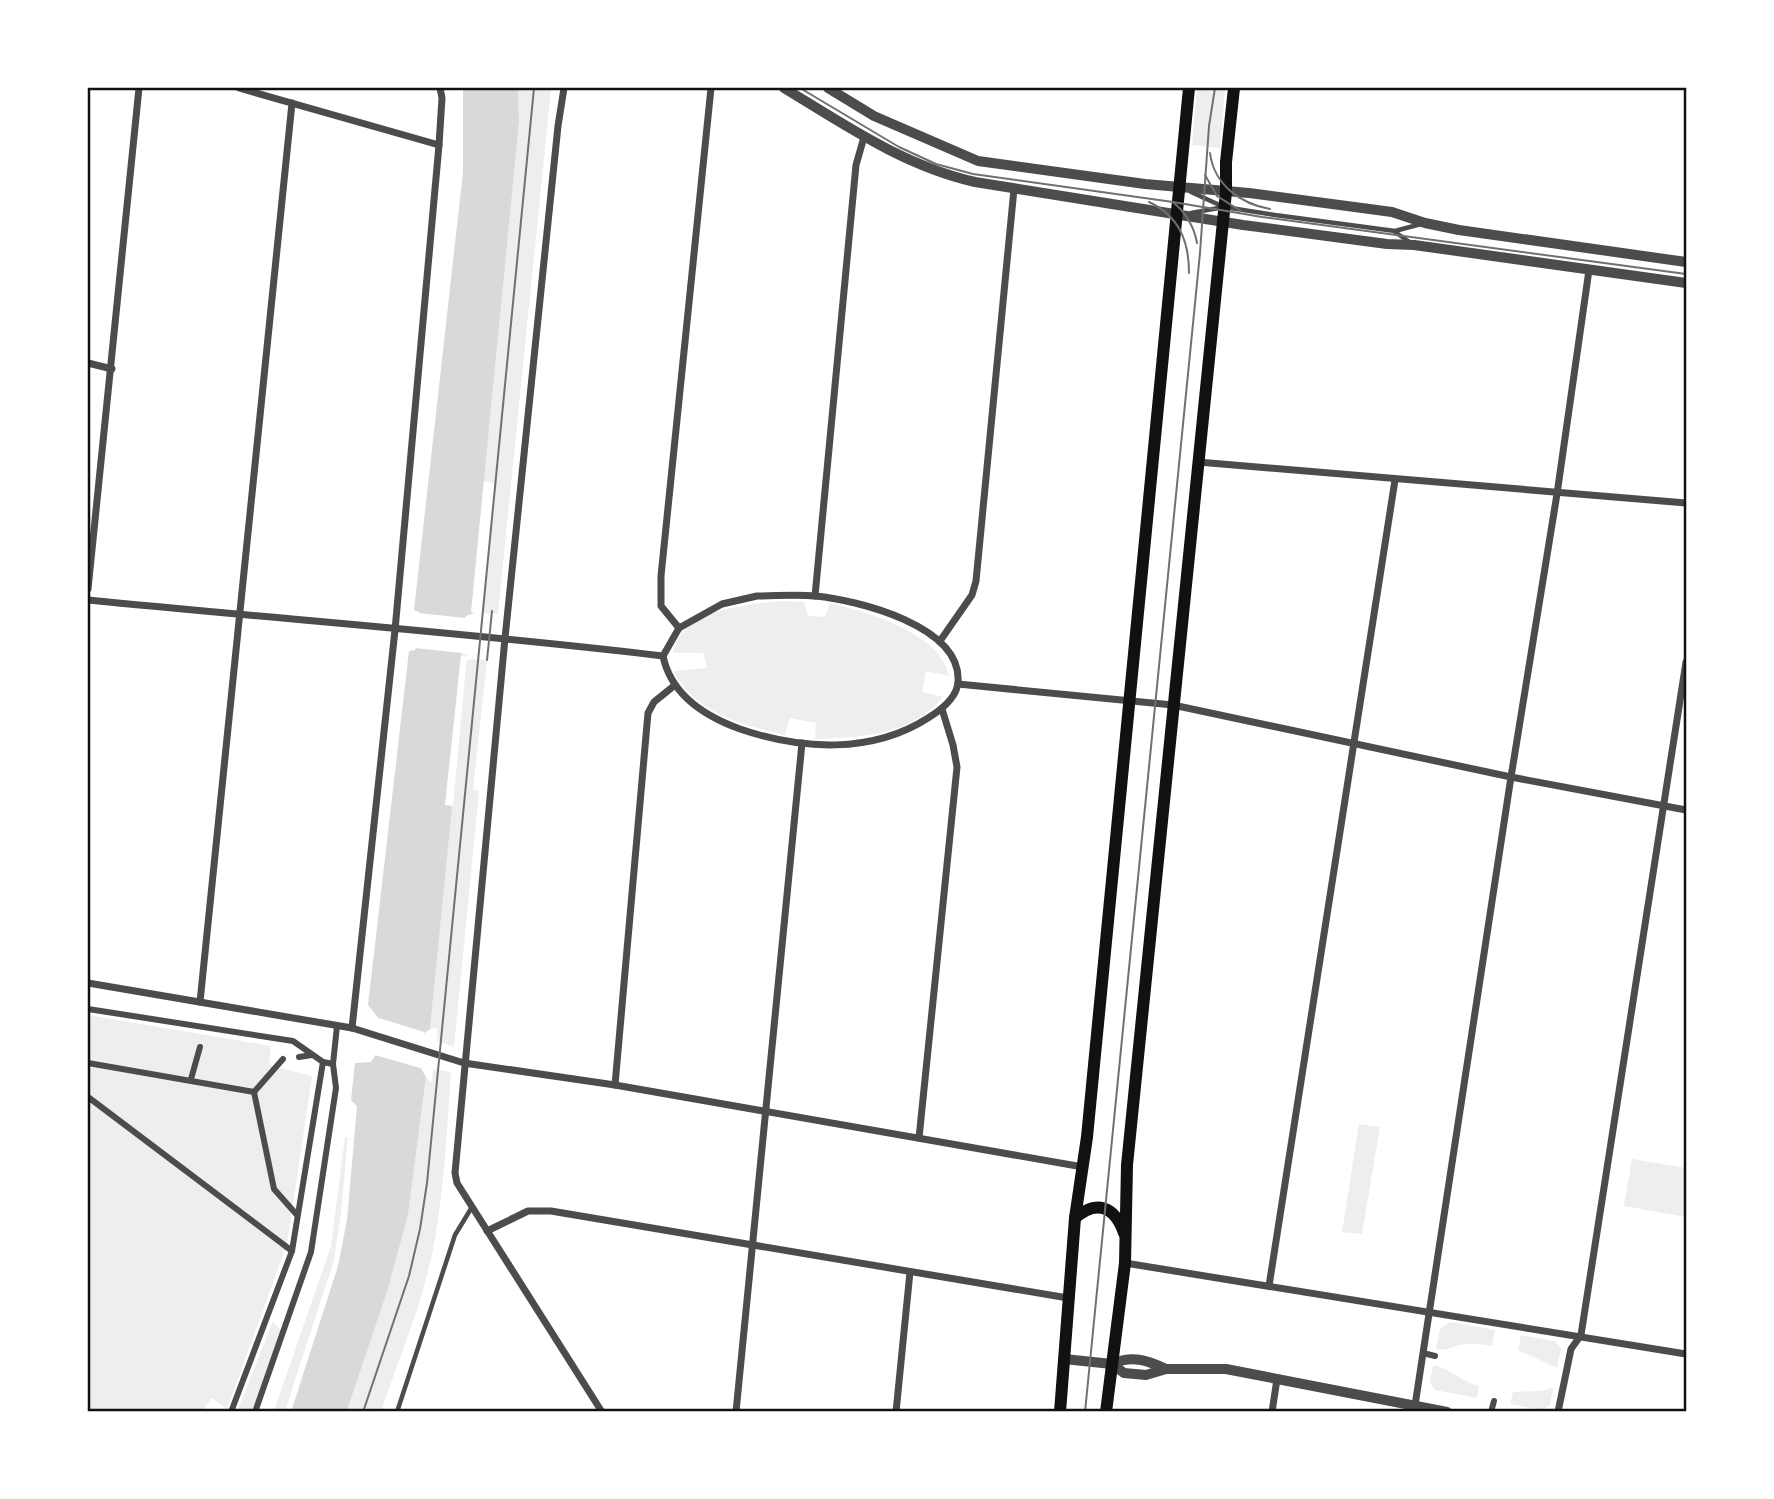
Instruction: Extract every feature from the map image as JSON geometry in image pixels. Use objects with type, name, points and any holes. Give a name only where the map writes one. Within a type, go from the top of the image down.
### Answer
[{"type":"main road","points":[[1060,1412],[1075,1218],[1083,1167],[1189,88]]},
{"type":"main road","points":[[1106,1412],[1125,1263],[1127,1165],[1226,192],[1226,162],[1234,88]]},
{"type":"main road","points":[[1075,1218],[1092,1207],[1105,1209],[1116,1215],[1126,1240]]},
{"type":"street","points":[[88,589],[139,88]]},
{"type":"street","points":[[239,88],[439,145]]},
{"type":"street","points":[[352,1028],[395,629],[439,145],[442,98],[440,88]]},
{"type":"street","points":[[564,88],[505,638],[455,1173],[457,1183],[602,1412]]},
{"type":"street","points":[[679,628],[661,606],[661,576],[711,88]]},
{"type":"street","points":[[784,88],[902,158],[975,182],[1178,215],[1686,283]]},
{"type":"street","points":[[828,88],[874,116],[978,160],[1181,188],[1249,193],[1392,212],[1424,223],[1686,262]]},
{"type":"street","points":[[200,1002],[292,103]]},
{"type":"street","points":[[815,596],[856,165],[863,136]]},
{"type":"street","points":[[940,641],[972,595],[976,581],[1014,189]]},
{"type":"street","points":[[1414,1409],[1557,494],[1589,270]]},
{"type":"street","points":[[88,363],[111,369]]},
{"type":"street","points":[[1197,461],[1686,503]]},
{"type":"street","points":[[1269,1286],[1395,480]]},
{"type":"street","points":[[757,596],[815,596],[885,611],[940,641],[957,668],[958,684],[955,693],[942,709],[909,730],[878,741],[802,743],[761,736],[725,724],[695,707],[666,671],[663,656],[679,628],[722,604],[757,596]]},
{"type":"street","points":[[88,600],[238,616],[505,638],[663,656]]},
{"type":"street","points":[[1559,1412],[1571,1349],[1581,1335],[1686,662]]},
{"type":"street","points":[[958,684],[1173,705],[1353,745],[1686,810]]},
{"type":"street","points":[[615,1085],[648,713],[654,702],[675,685]]},
{"type":"street","points":[[919,1138],[957,767],[942,709]]},
{"type":"street","points":[[736,1412],[802,743]]},
{"type":"street","points":[[88,983],[352,1028],[464,1063],[615,1085],[1083,1167]]},
{"type":"street","points":[[88,1009],[285,1042],[293,1041],[323,1062],[333,1064]]},
{"type":"street","points":[[255,1412],[311,1252],[336,1088],[333,1064],[337,1026]]},
{"type":"street","points":[[191,1079],[200,1047]]},
{"type":"street","points":[[299,1057],[312,1055]]},
{"type":"street","points":[[254,1092],[283,1059]]},
{"type":"street","points":[[231,1412],[292,1251],[323,1062]]},
{"type":"street","points":[[88,1063],[254,1092]]},
{"type":"street","points":[[254,1092],[274,1189],[297,1214]]},
{"type":"street","points":[[88,1097],[292,1251]]},
{"type":"street","points":[[487,1231],[528,1211],[539,1210],[1068,1298]]},
{"type":"street","points":[[1125,1263],[1430,1312],[1509,1328],[1581,1335],[1686,1354]]},
{"type":"street","points":[[896,1412],[910,1272]]},
{"type":"street","points":[[1423,1353],[1435,1356]]},
{"type":"street","points":[[1064,1359],[1112,1364],[1124,1373],[1146,1375],[1166,1369],[1226,1369],[1414,1409],[1447,1412]]},
{"type":"street","points":[[1555,1378],[1564,1379]]},
{"type":"street","points":[[1272,1412],[1277,1379]]},
{"type":"street","points":[[1491,1412],[1494,1401]]},
{"type":"lane","points":[[1181,188],[1224,207],[1395,231],[1424,223]]},
{"type":"lane","points":[[1178,215],[1224,207]]},
{"type":"lane","points":[[1395,231],[1414,245]]},
{"type":"lane","points":[[397,1412],[456,1235],[472,1207]]},
{"type":"shaded area","points":[[463,88],[518,88],[519,122],[471,612],[474,613],[466,616],[464,620],[461,651],[467,656],[430,1029],[423,1034],[420,1067],[426,1077],[408,1215],[388,1289],[347,1411],[291,1412],[338,1266],[347,1220],[357,1106],[351,1100],[355,1063],[371,1062],[376,1054],[379,1019],[368,1005],[409,651],[415,650],[417,646],[420,616],[419,612],[414,610],[463,172]]},
{"type":"shaded area","points":[[518,88],[551,88],[498,614],[482,613],[495,483],[483,481],[519,122]]},
{"type":"shaded area","points":[[1197,88],[1225,88],[1220,148],[1192,145]]},
{"type":"shaded area","points":[[782,601],[804,602],[808,616],[825,617],[830,603],[882,619],[918,636],[943,661],[949,676],[926,671],[922,692],[943,697],[916,720],[901,727],[868,735],[815,739],[816,723],[790,718],[785,735],[752,727],[721,715],[694,697],[673,671],[707,668],[703,653],[673,653],[678,639],[688,627],[701,618],[734,607]]},
{"type":"shaded area","points":[[487,660],[473,790],[479,791],[454,1047],[437,1041],[438,1028],[430,1029],[466,661]]},
{"type":"shaded area","points":[[88,1015],[271,1046],[269,1063],[278,1070],[280,1068],[312,1076],[287,1244],[227,1409],[212,1398],[202,1411],[88,1411]]},
{"type":"shaded area","points":[[433,1069],[451,1072],[442,1192],[432,1255],[413,1323],[381,1411],[347,1412],[388,1289],[408,1215],[426,1077],[432,1083]]},
{"type":"shaded area","points":[[1359,1124],[1380,1127],[1362,1234],[1342,1232]]},
{"type":"shaded area","points":[[345,1137],[348,1137],[334,1260],[285,1411],[274,1411],[331,1246]]},
{"type":"shaded area","points":[[1632,1159],[1686,1168],[1686,1217],[1624,1206]]},
{"type":"shaded area","points":[[273,1321],[281,1331],[253,1411],[237,1412]]},
{"type":"shaded area","points":[[1450,1322],[1495,1330],[1492,1346],[1468,1344],[1436,1349],[1440,1329]]},
{"type":"shaded area","points":[[1521,1335],[1555,1341],[1561,1349],[1557,1368],[1518,1350]]},
{"type":"shaded area","points":[[1433,1365],[1479,1386],[1477,1398],[1435,1390],[1430,1383]]},
{"type":"shaded area","points":[[1553,1388],[1550,1405],[1543,1410],[1510,1404],[1513,1392]]},
{"type":"pier","points":[[419,613],[465,618],[462,653],[415,648]]},
{"type":"pier","points":[[461,655],[467,656],[453,806],[445,805]]},
{"type":"pier","points":[[379,1018],[424,1032],[420,1068],[375,1055]]},
{"type":"tram line","points":[[363,1412],[409,1276],[427,1183],[534,88]]},
{"type":"tram line","points":[[800,88],[899,147],[936,164],[973,174],[1262,217],[1686,274]]},
{"type":"tram line","points":[[1085,1412],[1200,253],[1209,126],[1215,88]]},
{"type":"tram line","points":[[1210,153],[1217,175],[1231,191],[1249,203],[1270,209]]},
{"type":"tram line","points":[[1205,175],[1217,196],[1241,211]]},
{"type":"tram line","points":[[1149,202],[1175,222],[1187,250],[1189,273]]},
{"type":"tram line","points":[[1173,202],[1189,220],[1197,243]]},
{"type":"tram line","points":[[487,660],[492,611]]}]
